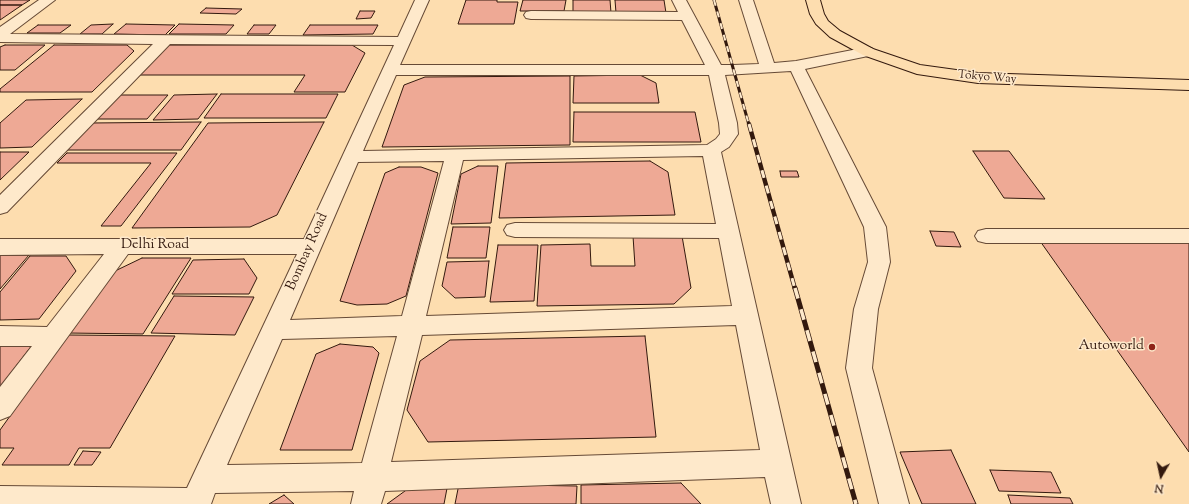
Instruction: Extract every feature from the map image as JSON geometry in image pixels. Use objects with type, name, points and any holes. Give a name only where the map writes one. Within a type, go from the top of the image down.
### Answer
[{"type":"main road","name":"Tokyo Way","points":[[812,0],[817,14],[823,24],[835,34],[868,52],[918,69],[978,78],[1189,85]]},
{"type":"street","points":[[0,34],[48,0]]},
{"type":"street","name":"Bombay Road","points":[[199,495],[422,0]]},
{"type":"street","points":[[351,157],[711,150],[723,143],[729,134],[728,123],[716,71],[680,0]]},
{"type":"street","points":[[746,0],[768,68]]},
{"type":"street","points":[[531,15],[688,16]]},
{"type":"street","points":[[0,38],[403,41]]},
{"type":"street","points":[[0,207],[166,39]]},
{"type":"street","points":[[390,70],[716,71],[796,66],[868,52]]},
{"type":"street","points":[[796,66],[875,227],[879,262],[866,309],[859,368],[894,504]]},
{"type":"street","points":[[711,150],[786,504]]},
{"type":"street","points":[[370,490],[455,155]]},
{"type":"street","points":[[515,230],[728,231]]},
{"type":"street","points":[[986,236],[1189,236]]},
{"type":"street","name":"Delhi Road","points":[[0,246],[311,246]]},
{"type":"street","points":[[0,408],[122,246]]},
{"type":"street","points":[[273,330],[746,315]]},
{"type":"street","points":[[0,336],[53,337]]},
{"type":"street","points":[[0,501],[370,490],[777,463]]},
{"type":"building","points":[[0,0],[30,0],[22,5],[0,5]]},
{"type":"building","points":[[466,0],[518,2],[514,24],[458,24]]},
{"type":"building","points":[[523,0],[566,0],[564,11],[520,11]]},
{"type":"building","points":[[573,0],[610,0],[611,13],[573,13]]},
{"type":"building","points":[[615,0],[664,0],[666,13],[616,13]]},
{"type":"building","points":[[0,5],[22,5],[0,20]]},
{"type":"building","points":[[206,8],[242,9],[236,14],[200,13]]},
{"type":"building","points":[[360,11],[375,11],[371,18],[356,19]]},
{"type":"building","points":[[113,24],[102,34],[80,34],[91,25]]},
{"type":"building","points":[[126,24],[175,25],[165,35],[114,34]]},
{"type":"building","points":[[179,24],[234,25],[226,34],[169,34]]},
{"type":"building","points":[[38,25],[71,25],[60,33],[27,33]]},
{"type":"building","points":[[254,25],[276,25],[269,34],[247,34]]},
{"type":"building","points":[[310,25],[378,25],[373,34],[303,35]]},
{"type":"building","points":[[5,45],[45,45],[15,70],[0,70],[0,47]]},
{"type":"building","points":[[54,45],[127,45],[134,51],[92,92],[0,92],[0,89]]},
{"type":"building","points":[[166,45],[352,45],[365,53],[345,92],[294,92],[305,75],[137,75]]},
{"type":"building","points":[[640,75],[656,83],[659,103],[573,103],[574,76]]},
{"type":"building","points":[[570,76],[570,145],[382,147],[404,85],[425,77]]},
{"type":"building","points":[[217,94],[198,119],[153,120],[174,95]]},
{"type":"building","points":[[221,94],[338,94],[326,118],[204,118]]},
{"type":"building","points":[[117,95],[168,95],[147,119],[93,119]]},
{"type":"building","points":[[82,99],[32,147],[0,148],[0,123],[26,100]]},
{"type":"building","points":[[574,112],[695,112],[701,142],[573,142]]},
{"type":"building","points":[[201,122],[181,150],[63,150],[90,123]]},
{"type":"building","points":[[324,122],[277,215],[250,227],[132,228],[208,123]]},
{"type":"building","points":[[973,151],[1009,151],[1045,199],[1004,198]]},
{"type":"building","points":[[0,152],[29,152],[0,180]]},
{"type":"building","points":[[67,153],[177,153],[121,226],[101,226],[151,163],[57,163]]},
{"type":"building","points":[[650,161],[668,172],[675,215],[499,218],[506,163]]},
{"type":"building","points":[[478,166],[498,166],[491,223],[451,224],[461,174]]},
{"type":"building","points":[[399,167],[421,167],[438,173],[406,296],[387,304],[357,305],[340,301],[385,173]]},
{"type":"building","points":[[780,171],[797,171],[799,177],[781,177]]},
{"type":"building","points":[[453,227],[490,227],[486,258],[447,258]]},
{"type":"building","points":[[930,231],[954,232],[961,247],[936,246]]},
{"type":"building","points":[[633,236],[682,236],[691,288],[674,304],[537,306],[541,245],[590,244],[591,266],[635,266]]},
{"type":"building","name":"Autoworld","points":[[1189,238],[1189,452],[1040,241]]},
{"type":"building","points":[[498,245],[538,245],[534,301],[490,302]]},
{"type":"building","points":[[0,255],[29,255],[0,289]]},
{"type":"building","points":[[30,256],[66,256],[76,271],[39,319],[0,320],[0,292]]},
{"type":"building","points":[[142,258],[191,258],[143,334],[68,333],[115,271]]},
{"type":"building","points":[[244,259],[257,278],[249,294],[172,294],[193,260]]},
{"type":"building","points":[[489,261],[485,297],[455,298],[442,286],[447,262]]},
{"type":"building","points":[[174,296],[254,297],[235,335],[151,333]]},
{"type":"building","points":[[68,335],[175,336],[110,448],[79,448],[69,465],[2,465],[14,448],[0,448],[0,430]]},
{"type":"building","points":[[645,336],[656,437],[428,442],[407,410],[420,361],[450,340]]},
{"type":"building","points":[[0,340],[36,340],[0,387]]},
{"type":"building","points":[[340,344],[373,347],[379,353],[352,450],[280,450],[316,354]]},
{"type":"building","points":[[951,450],[976,504],[922,504],[900,452]]},
{"type":"building","points":[[83,451],[101,452],[92,465],[74,465]]},
{"type":"building","points":[[990,470],[1051,472],[1061,493],[999,491]]},
{"type":"building","points":[[416,483],[448,483],[444,504],[387,504]]},
{"type":"building","points":[[681,483],[701,504],[581,504],[581,485]]},
{"type":"building","points":[[459,484],[577,486],[576,504],[455,504]]},
{"type":"building","points":[[284,495],[294,504],[269,504]]},
{"type":"building","points":[[1008,495],[1070,498],[1073,504],[1011,504]]},
{"type":"railway","points":[[714,0],[749,125]]},
{"type":"railway","points":[[749,124],[795,289]]},
{"type":"railway","points":[[795,288],[856,504]]},
{"type":"place","name":"Autoworld","points":[[1152,347]]}]
